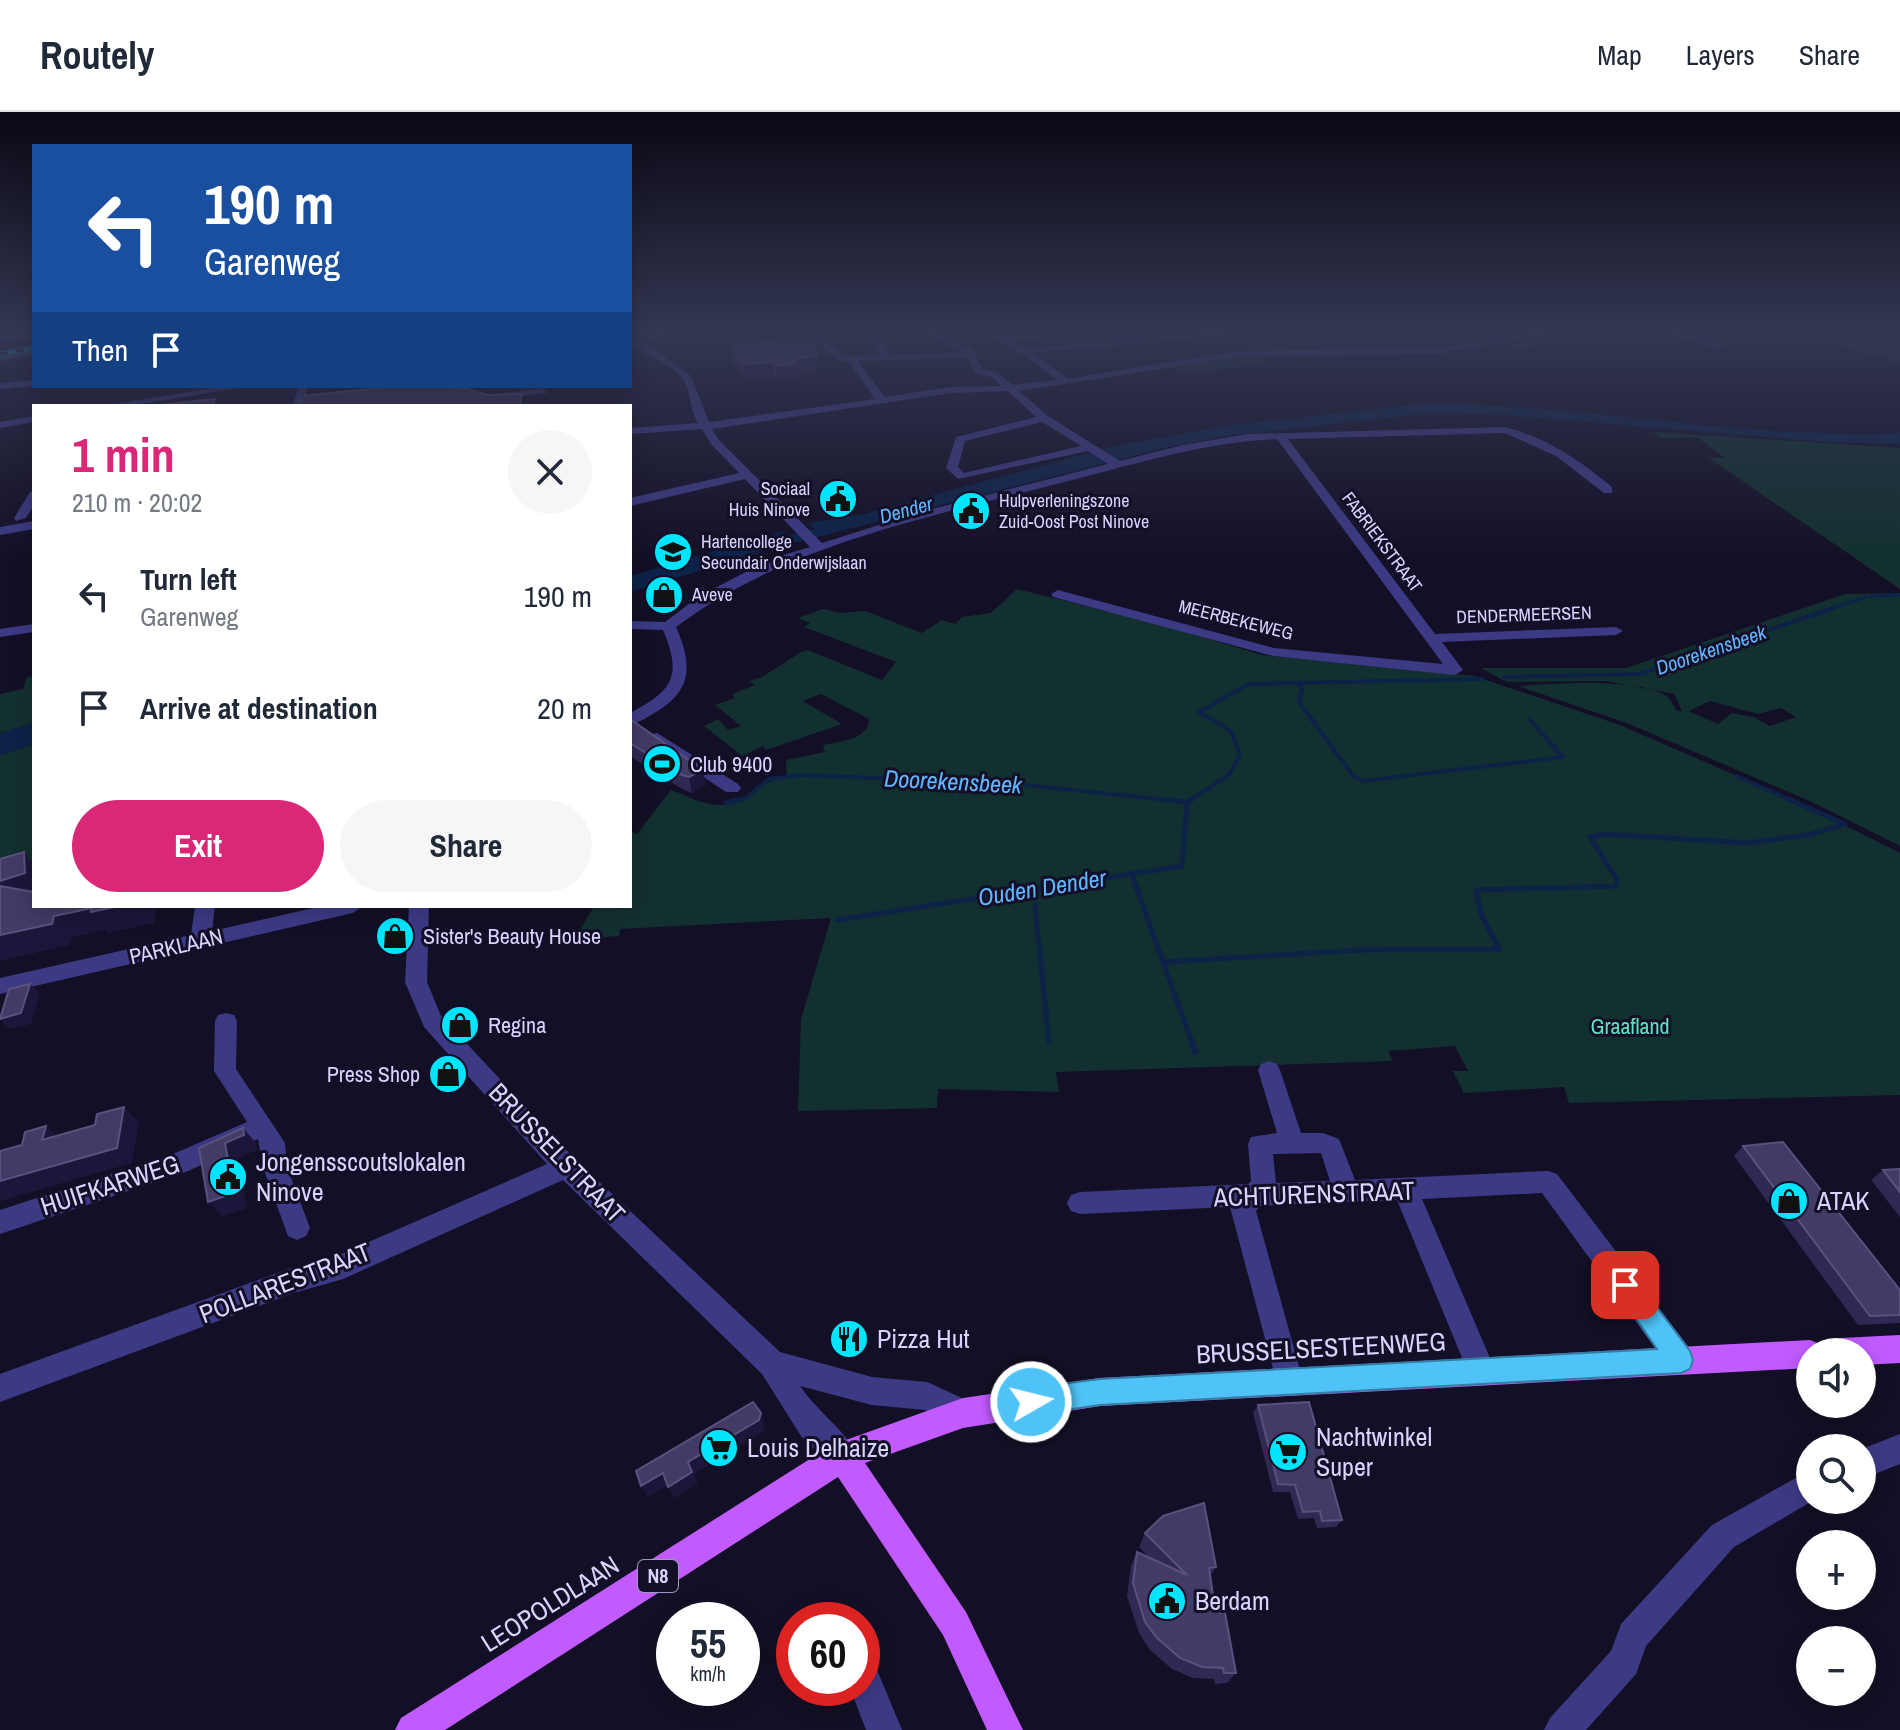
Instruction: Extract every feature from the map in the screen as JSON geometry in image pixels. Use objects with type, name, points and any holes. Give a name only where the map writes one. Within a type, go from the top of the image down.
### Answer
[{"type":"main road","points":[[1876,1350],[1900,1349]]},
{"type":"main road","name":"BRUSSELSESTEENWEG","points":[[843,1456],[963,1413],[1100,1392],[1796,1355]]},
{"type":"main road","points":[[843,1456],[867,1498],[944,1606],[970,1650],[1005,1730]]},
{"type":"main road","name":"LEOPOLDLAAN","points":[[413,1730],[843,1456]]},
{"type":"street","points":[[696,408],[704,426],[813,544]]},
{"type":"street","points":[[632,431],[704,426],[847,408]]},
{"type":"street","points":[[1033,408],[1087,448],[1116,464]]},
{"type":"street","points":[[1044,418],[960,439],[952,468],[962,477],[1087,448]]},
{"type":"street","points":[[0,425],[32,419]]},
{"type":"street","points":[[632,625],[668,626],[725,587],[813,544],[1116,464],[1215,442],[1280,436],[1505,430],[1530,437],[1555,451],[1579,465],[1608,490]]},
{"type":"street","name":"FABRIEKSTRAAT","points":[[1280,436],[1455,670]]},
{"type":"street","points":[[632,502],[746,475]]},
{"type":"street","points":[[3,529],[30,521]]},
{"type":"street","name":"MEERBEKEWEG","points":[[1058,594],[1273,652],[1455,670]]},
{"type":"street","points":[[632,719],[667,700],[678,688],[679,660],[668,626]]},
{"type":"street","points":[[0,633],[32,628]]},
{"type":"street","name":"DENDERMEERSEN","points":[[1433,638],[1616,631]]},
{"type":"street","points":[[632,721],[732,788]]},
{"type":"street","points":[[201,940],[205,908]]},
{"type":"street","name":"PARKLAAN","points":[[2,991],[201,940],[344,908]]},
{"type":"street","name":"BRUSSELSTRAAT","points":[[419,908],[416,982],[432,1021],[566,1167],[772,1364],[785,1390],[815,1433],[843,1456]]},
{"type":"street","points":[[226,1021],[225,1071],[273,1143],[275,1167],[297,1228]]},
{"type":"street","points":[[1269,1070],[1292,1143]]},
{"type":"street","name":"HUIFKARWEG","points":[[0,1222],[179,1163],[263,1126]]},
{"type":"street","points":[[1289,1381],[1242,1208],[1264,1185],[1260,1144],[1330,1146],[1347,1192]]},
{"type":"street","name":"POLLARESTRAAT","points":[[0,1388],[294,1280],[334,1270],[566,1167]]},
{"type":"street","name":"ACHTURENSTRAAT","points":[[1080,1203],[1548,1182],[1681,1360]]},
{"type":"street","points":[[1406,1190],[1482,1372]]},
{"type":"street","name":"BRUSSELSTRAAT","points":[[772,1364],[872,1391],[927,1396],[963,1413]]},
{"type":"street","points":[[1876,1458],[1900,1449]]},
{"type":"street","points":[[1562,1730],[1624,1662],[1633,1636],[1723,1536],[1796,1493]]},
{"type":"street","points":[[874,1706],[884,1730]]},
{"type":"green space","points":[[1653,432],[1900,448],[1900,589],[1709,458],[1725,458],[1697,437],[1661,438]]},
{"type":"green space","name":"Graafland","points":[[1017,589],[1162,625],[1262,655],[1474,676],[1620,725],[1806,806],[1900,853],[1900,1095],[1569,1103],[1564,1087],[1464,1093],[1453,1071],[1468,1071],[1455,1046],[1388,1051],[1393,1061],[1056,1072],[1059,1092],[938,1089],[937,1108],[798,1111],[801,1019],[831,918],[620,929],[619,936],[575,939],[593,908],[632,908],[632,832],[637,834],[671,790],[707,803],[729,804],[769,782],[787,777],[786,760],[825,752],[823,745],[852,739],[864,732],[869,719],[821,694],[803,701],[842,724],[766,750],[763,746],[742,756],[704,726],[718,719],[728,730],[741,726],[715,705],[735,698],[732,694],[755,685],[749,681],[762,677],[801,652],[808,650],[882,680],[896,662],[804,627],[810,623],[798,618],[823,609],[841,613],[865,611],[922,633],[942,620],[955,624],[962,617],[991,613]]},
{"type":"green space","points":[[1900,593],[1900,846],[1810,801],[1629,724],[1518,686],[1630,686],[1607,681],[1507,682],[1481,668],[1626,668],[1845,594]],"holes":[[[1650,689],[1674,694],[1682,711],[1677,711],[1666,696]],[[1710,701],[1758,714],[1781,708],[1796,717],[1770,726],[1754,717],[1732,713],[1718,724],[1689,711]]]},
{"type":"green space","points":[[32,676],[32,724],[0,733],[0,694],[23,689],[27,677]]},
{"type":"green space","points":[[32,745],[32,867],[0,878],[0,755]]},
{"type":"water","name":"Dender","points":[[1390,408],[1520,408],[1721,427],[1840,434],[1900,433],[1900,444],[1825,442],[1503,415],[1435,413],[1232,435],[1172,446],[771,549],[632,591],[632,575],[782,531],[788,535],[814,529],[809,523],[860,515],[1115,446],[1230,425]]},
{"type":"water","points":[[32,724],[32,745],[0,755],[0,733]]},
{"type":"building","points":[[632,720],[703,770],[689,777],[632,744]]},
{"type":"building","points":[[24,852],[25,873],[0,881],[0,859]]},
{"type":"building","points":[[0,886],[32,892],[32,908],[92,908],[54,916],[52,924],[0,935]]},
{"type":"building","points":[[30,984],[21,1013],[0,1019],[9,989]]},
{"type":"building","points":[[124,1107],[117,1148],[0,1181],[0,1151],[22,1145],[25,1132],[46,1126],[42,1140],[95,1125],[97,1114]]},
{"type":"building","points":[[243,1128],[244,1135],[225,1143],[234,1193],[208,1202],[199,1148]]},
{"type":"building","points":[[1783,1142],[1900,1290],[1900,1315],[1870,1316],[1743,1146]]},
{"type":"building","points":[[1900,1169],[1900,1192],[1883,1170]]},
{"type":"building","points":[[753,1402],[761,1413],[759,1420],[688,1462],[692,1472],[668,1487],[663,1473],[641,1486],[636,1471]]},
{"type":"building","points":[[1309,1402],[1342,1520],[1322,1521],[1320,1511],[1303,1512],[1295,1485],[1278,1484],[1258,1405]]},
{"type":"building","name":"Berdam","points":[[1204,1503],[1216,1567],[1209,1568],[1214,1602],[1223,1602],[1236,1673],[1224,1673],[1223,1668],[1202,1667],[1180,1658],[1157,1638],[1145,1622],[1133,1583],[1137,1552],[1187,1575],[1145,1533],[1163,1516]]},
{"type":"waterway","name":"Doorekensbeek","points":[[1870,596],[1900,595]]},
{"type":"waterway","name":"Doorekensbeek","points":[[1839,606],[1866,597]]},
{"type":"waterway","name":"Doorekensbeek","points":[[1504,677],[1640,674],[1839,606]]},
{"type":"waterway","name":"Doorekensbeek","points":[[1833,608],[1839,606]]},
{"type":"waterway","name":"Doorekensbeek","points":[[1189,801],[1229,775],[1240,755],[1231,731],[1199,712],[1249,684],[1482,679]]},
{"type":"waterway","points":[[1297,683],[1302,689],[1299,702],[1354,777],[1363,781],[1563,757],[1530,720]]},
{"type":"waterway","name":"Doorekensbeek","points":[[726,803],[746,798],[769,779],[801,775],[1016,784],[1162,799]]},
{"type":"waterway","points":[[1736,776],[1793,801]]},
{"type":"waterway","name":"Doorekensbeek","points":[[1162,799],[1178,801]]},
{"type":"waterway","name":"Doorekensbeek","points":[[1162,799],[1187,802]]},
{"type":"waterway","name":"Doorekensbeek","points":[[1189,801],[1193,799]]},
{"type":"waterway","points":[[1166,962],[1361,950],[1499,949],[1481,914],[1476,890],[1616,886],[1617,880],[1590,837],[1605,834],[1747,843],[1808,835],[1845,824],[1788,799]]},
{"type":"waterway","name":"Ouden Dender","points":[[837,920],[1182,866],[1187,802]]},
{"type":"waterway","points":[[1133,878],[1192,1043]]},
{"type":"waterway","points":[[1035,905],[1049,1042]]},
{"type":"waterway","points":[[1191,1041],[1195,1052]]},
{"type":"place","name":"Sociaal Huis Ninove","points":[[838,499]]},
{"type":"place","name":"Hulpverleningszone Zuid-Oost Post Ninove","points":[[971,511]]},
{"type":"place","name":"Hartencollege Secundair Onderwijslaan","points":[[673,552]]},
{"type":"place","name":"Aveve","points":[[664,595]]},
{"type":"place","name":"Club 9400","points":[[662,764]]},
{"type":"place","name":"Sister's Beauty House","points":[[395,936]]},
{"type":"place","name":"Regina","points":[[460,1025]]},
{"type":"place","name":"Press Shop","points":[[448,1074]]},
{"type":"place","name":"Jongensscoutslokalen Ninove","points":[[228,1177]]},
{"type":"place","name":"ATAK","points":[[1789,1201]]},
{"type":"place","name":"Pizza Hut","points":[[849,1339]]},
{"type":"place","name":"Louis Delhaize","points":[[719,1448]]},
{"type":"place","name":"Nachtwinkel Super","points":[[1288,1452]]},
{"type":"place","name":"Berdam","points":[[1167,1601]]},
{"type":"route","points":[[1031,1402],[1100,1392],[1681,1360],[1625,1285]]}]
